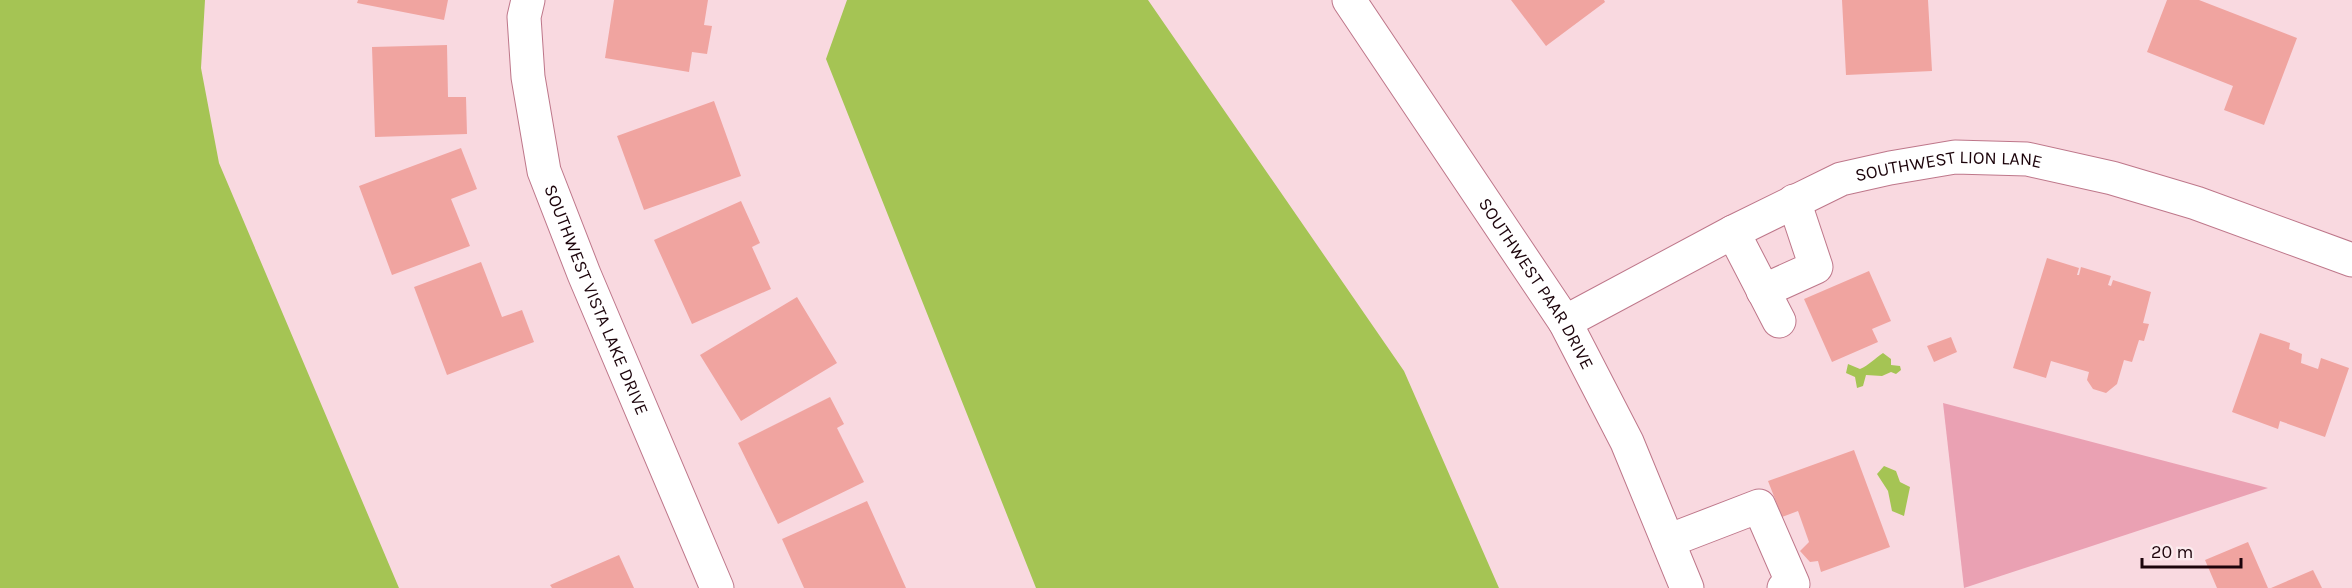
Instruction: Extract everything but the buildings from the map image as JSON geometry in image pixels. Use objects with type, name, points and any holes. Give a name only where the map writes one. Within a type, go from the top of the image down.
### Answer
[{"type":"street","name":"SOUTHWEST VISTA LAKE DRIVE","points":[[528,0],[524,17],[528,77],[544,171],[584,274],[717,588]]},
{"type":"street","name":"SOUTHWEST PAAR DRIVE","points":[[1349,0],[1565,322],[1627,442],[1687,588]]},
{"type":"street","name":"SOUTHWEST LION LANE","points":[[1565,322],[1733,232],[1841,179],[1954,157],[2027,159],[2112,178],[2196,203],[2352,260]]},
{"type":"street","points":[[1763,291],[1816,267],[1794,201]]},
{"type":"street","points":[[1733,232],[1779,321]]},
{"type":"street","points":[[1668,541],[1759,506],[1793,584],[1784,588]]},
{"type":"shaded area","points":[[0,0],[205,0],[201,68],[219,163],[399,588],[0,588]]},
{"type":"shaded area","points":[[847,0],[1148,0],[1404,371],[1499,588],[1036,588],[826,59]]},
{"type":"shaded area","points":[[1883,353],[1891,359],[1891,365],[1900,366],[1901,370],[1896,374],[1891,372],[1882,376],[1866,375],[1863,386],[1857,388],[1855,377],[1846,373],[1848,364],[1860,369]]},
{"type":"shaded area","points":[[1943,403],[2268,488],[1964,588]]},
{"type":"shaded area","points":[[1884,466],[1896,471],[1900,482],[1910,487],[1904,516],[1892,511],[1888,491],[1877,474]]}]
